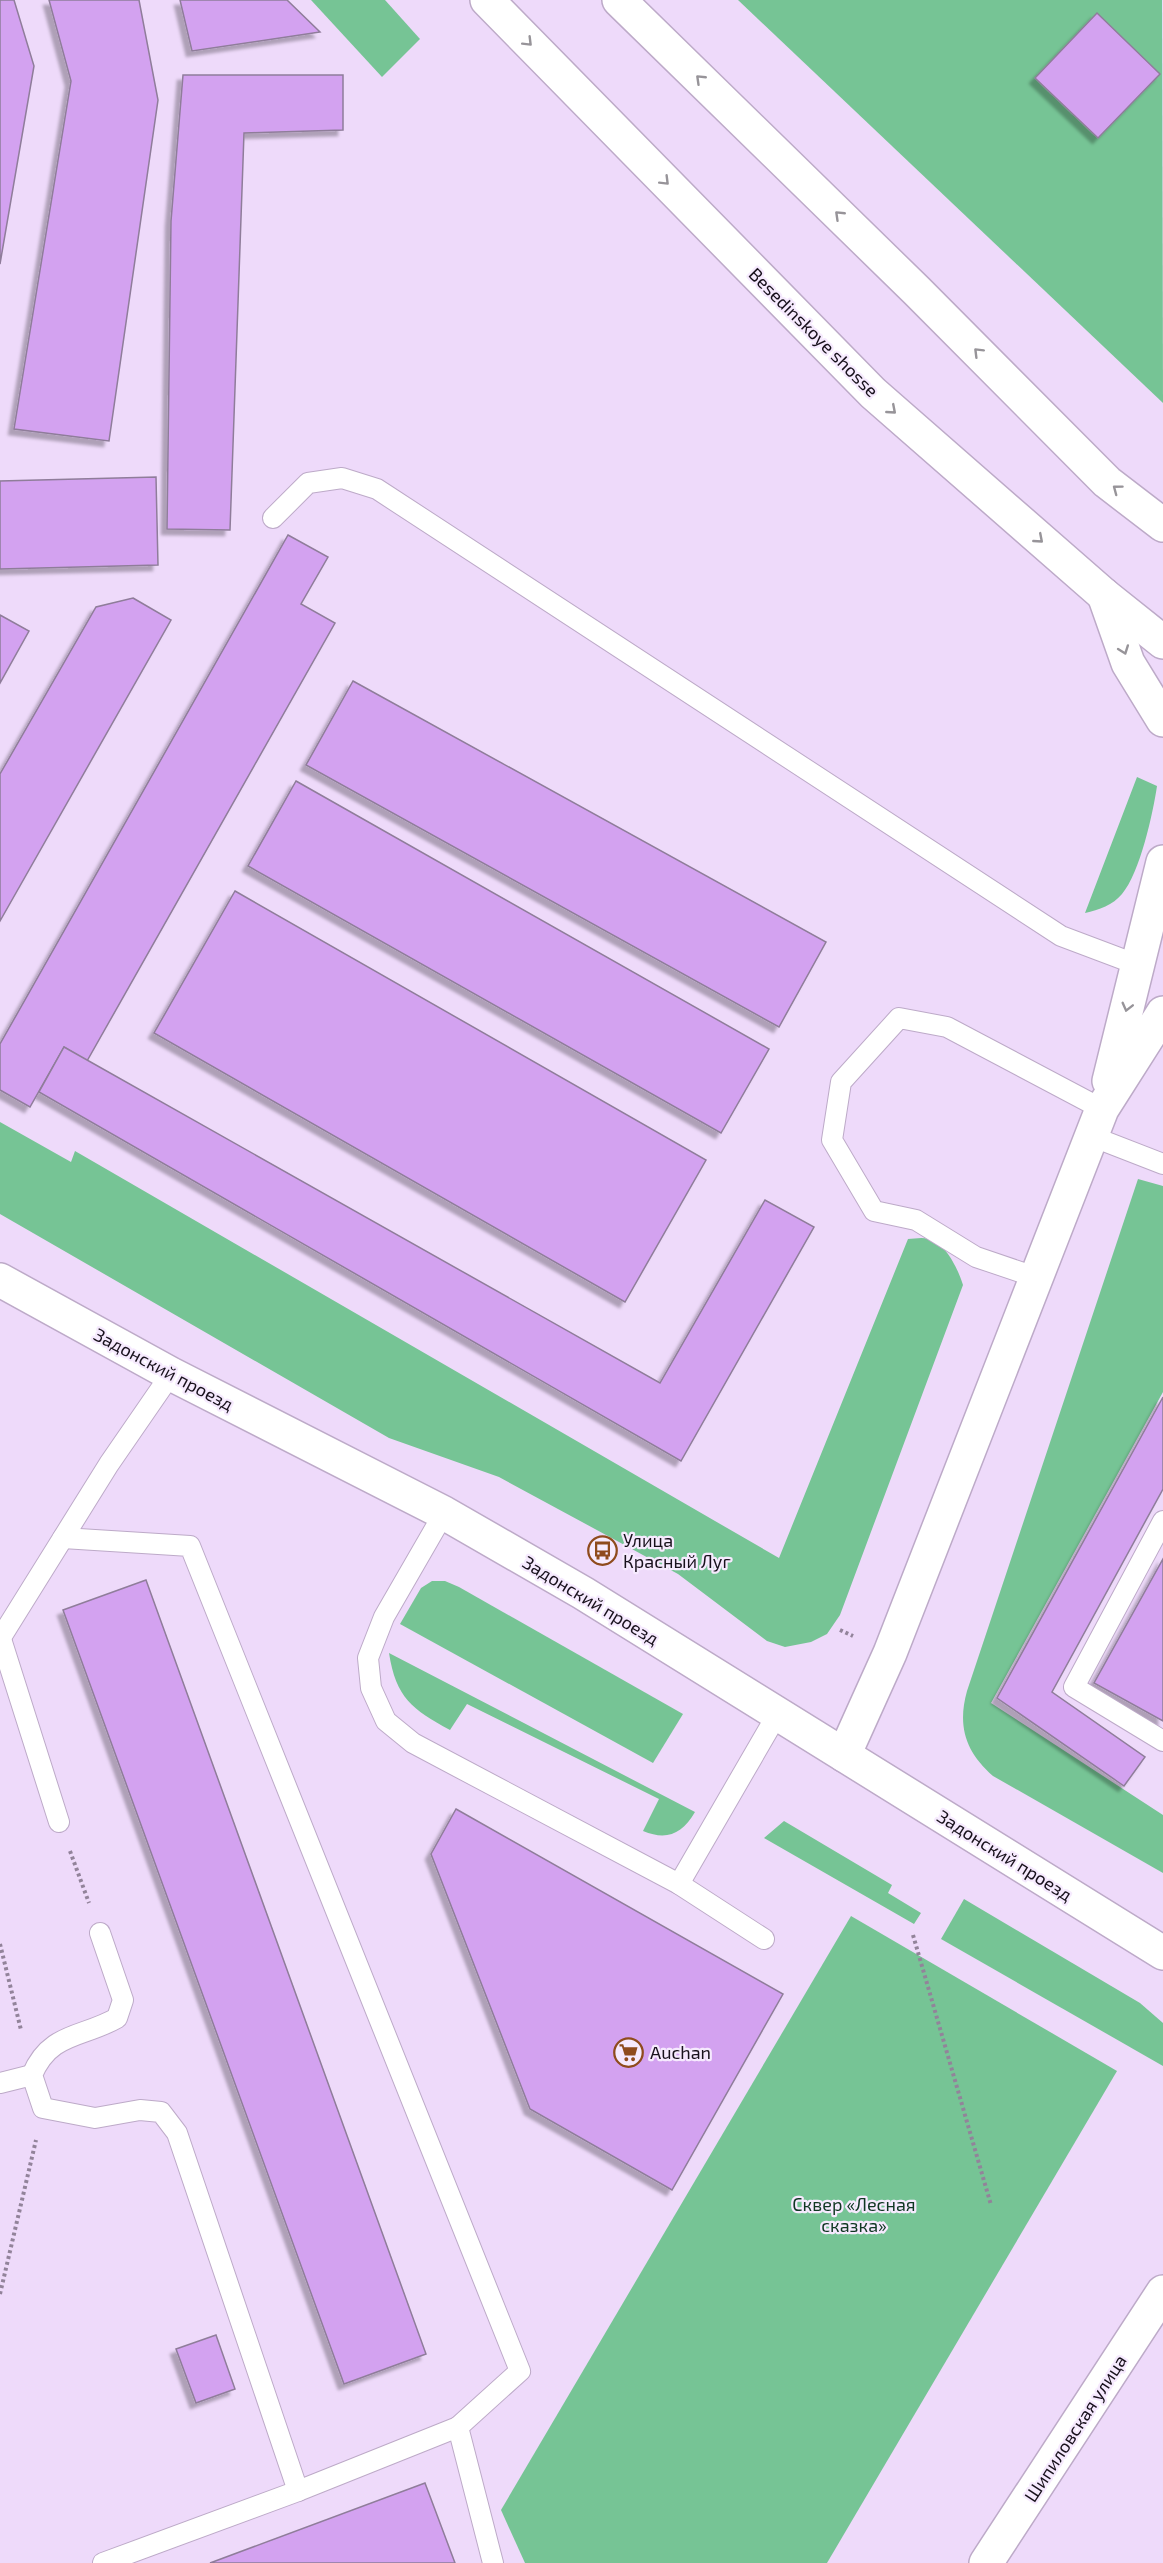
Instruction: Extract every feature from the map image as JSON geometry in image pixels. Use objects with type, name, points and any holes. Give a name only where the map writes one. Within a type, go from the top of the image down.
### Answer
[{"type":"street","name":"Besedinskoye shosse","points":[[487,0],[873,393],[1104,595],[1163,642]]},
{"type":"street","points":[[619,0],[917,291],[1107,482],[1163,525]]},
{"type":"street","points":[[1104,595],[1128,663],[1163,720]]},
{"type":"street","points":[[844,1755],[890,1653],[1096,1123],[1138,965],[1155,923],[1163,862]]},
{"type":"street","points":[[1096,1123],[1163,1013]]},
{"type":"street","name":"Задонский проезд","points":[[0,1280],[171,1374],[444,1513],[584,1593],[1163,1953]]},
{"type":"street","name":"Шипиловская улица","points":[[986,2563],[1163,2292]]},
{"type":"lane","points":[[273,518],[308,483],[342,478],[377,489],[1061,936],[1138,965]]},
{"type":"lane","points":[[1035,1277],[976,1257],[916,1220],[874,1211],[832,1140],[841,1082],[899,1018],[946,1027],[1163,1164]]},
{"type":"lane","points":[[59,1822],[1,1639],[109,1464],[171,1374]]},
{"type":"lane","points":[[444,1513],[384,1617],[368,1658],[371,1688],[386,1721],[413,1743],[679,1884],[764,1939]]},
{"type":"lane","points":[[1163,1521],[1074,1687],[1163,1741]]},
{"type":"lane","points":[[63,1538],[190,1546],[520,2371],[458,2427],[103,2563]]},
{"type":"lane","points":[[679,1884],[778,1713]]},
{"type":"lane","points":[[100,1933],[123,2000],[117,2018],[100,2028],[64,2038],[39,2059],[32,2075],[43,2108],[95,2118],[140,2110],[161,2112],[177,2133],[298,2490]]},
{"type":"lane","points":[[0,2084],[32,2075]]},
{"type":"lane","points":[[458,2427],[493,2563]]},
{"type":"path","points":[[59,1822],[100,1933]]},
{"type":"path","points":[[912,1935],[991,2205]]},
{"type":"path","points":[[0,1944],[32,2075]]},
{"type":"path","points":[[0,2294],[43,2108]]},
{"type":"green space","points":[[311,0],[385,0],[420,39],[382,77]]},
{"type":"green space","points":[[738,0],[1162,0],[1163,403]]},
{"type":"green space","points":[[1137,777],[1157,786],[1140,858],[1122,894],[1110,904],[1085,913]]},
{"type":"green space","points":[[0,1122],[71,1162],[75,1151],[779,1558],[908,1239],[926,1238],[934,1241],[946,1251],[963,1285],[840,1615],[827,1634],[811,1642],[785,1647],[767,1641],[678,1574],[499,1477],[389,1438],[0,1214]]},
{"type":"green space","points":[[1138,1179],[1163,1186],[1163,1392],[991,1703],[1163,1815],[1163,1873],[993,1776],[970,1748],[963,1716],[967,1691]]},
{"type":"green space","points":[[432,1581],[445,1581],[459,1587],[683,1714],[653,1763],[400,1624],[421,1588]]},
{"type":"green space","points":[[389,1653],[695,1812],[685,1826],[673,1834],[659,1835],[643,1831],[659,1799],[467,1704],[450,1730],[425,1715],[401,1692]]},
{"type":"green space","points":[[784,1821],[892,1885],[888,1893],[921,1913],[914,1924],[764,1838]]},
{"type":"green space","points":[[964,1899],[1140,2003],[1163,2023],[1163,2066],[941,1939]]},
{"type":"green space","name":"Сквер «Лесная сказка»","points":[[851,1916],[1117,2071],[827,2563],[525,2563],[501,2510]]},
{"type":"building","points":[[0,0],[14,0],[34,66],[0,264]]},
{"type":"building","points":[[49,0],[139,0],[158,100],[109,441],[14,429],[71,81]]},
{"type":"building","points":[[180,0],[287,0],[320,32],[192,51]]},
{"type":"building","points":[[1097,13],[1160,74],[1098,138],[1035,78]]},
{"type":"building","points":[[183,75],[343,75],[343,130],[244,133],[230,530],[167,529],[171,221]]},
{"type":"building","points":[[156,477],[158,565],[0,569],[0,481]]},
{"type":"building","points":[[288,535],[328,557],[301,604],[335,623],[87,1061],[64,1047],[30,1107],[0,1090],[0,1044]]},
{"type":"building","points":[[133,598],[171,620],[0,921],[0,774],[96,607]]},
{"type":"building","points":[[0,615],[29,631],[0,683]]},
{"type":"building","points":[[353,681],[826,942],[779,1027],[306,765]]},
{"type":"building","points":[[296,781],[769,1049],[721,1133],[248,866]]},
{"type":"building","points":[[235,891],[706,1160],[625,1302],[154,1033]]},
{"type":"building","points":[[64,1047],[660,1383],[765,1200],[814,1227],[681,1461],[39,1092]]},
{"type":"building","points":[[1163,1397],[1163,1489],[1052,1692],[1145,1757],[1124,1786],[997,1698]]},
{"type":"building","points":[[1163,1559],[1163,1721],[1094,1683]]},
{"type":"building","points":[[146,1580],[426,2354],[344,2384],[63,1610]]},
{"type":"building","name":"Auchan","points":[[456,1809],[783,1994],[672,2190],[530,2109],[431,1854]]},
{"type":"building","points":[[216,2335],[235,2389],[196,2403],[176,2349]]},
{"type":"building","points":[[425,2483],[455,2563],[210,2563]]},
{"type":"place","name":"Улица Красный Луг","points":[[602,1550]]},
{"type":"place","name":"Auchan","points":[[629,2052]]}]
